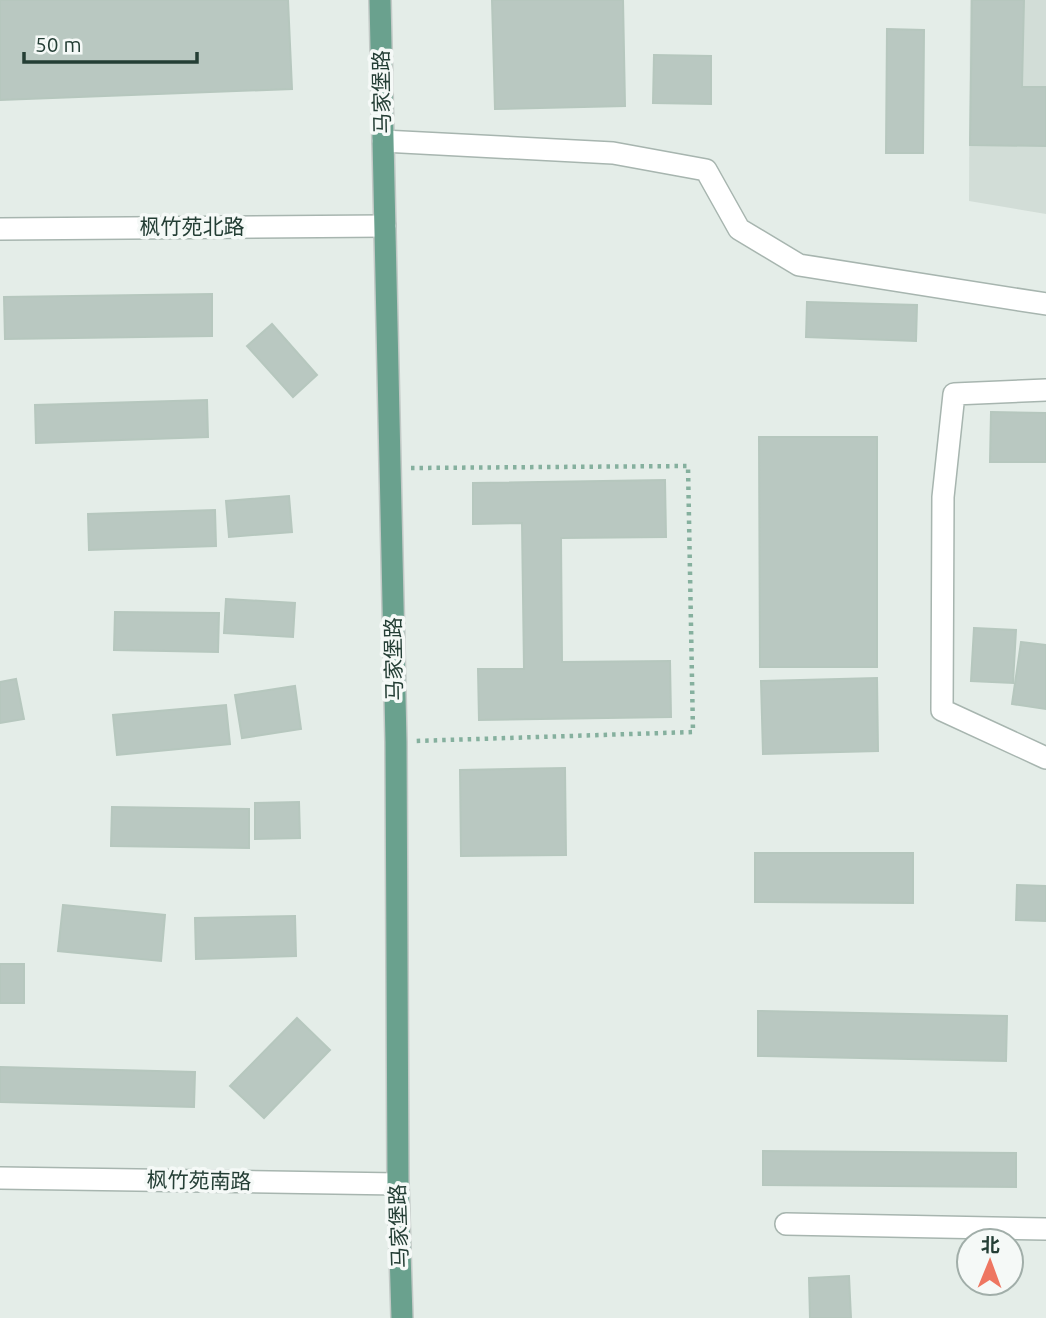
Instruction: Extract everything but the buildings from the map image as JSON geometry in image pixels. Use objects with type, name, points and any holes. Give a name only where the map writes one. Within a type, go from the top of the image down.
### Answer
[{"type":"main road","name":"马家堡路","points":[[380,0],[396,742],[398,1184],[402,1318]]},
{"type":"street","points":[[383,141],[613,153],[706,170],[739,229],[799,265],[1046,304]]},
{"type":"street","name":"枫竹苑北路","points":[[0,229],[385,226]]},
{"type":"street","points":[[1046,390],[954,394],[943,497],[942,710],[1046,758]]},
{"type":"street","name":"枫竹苑南路","points":[[0,1178],[398,1184]]},
{"type":"street","points":[[786,1224],[1046,1229]]},
{"type":"path","points":[[389,468],[688,466],[693,732],[396,742]]},
{"type":"shaded area","points":[[970,0],[1046,0],[1046,214],[969,201]]}]
